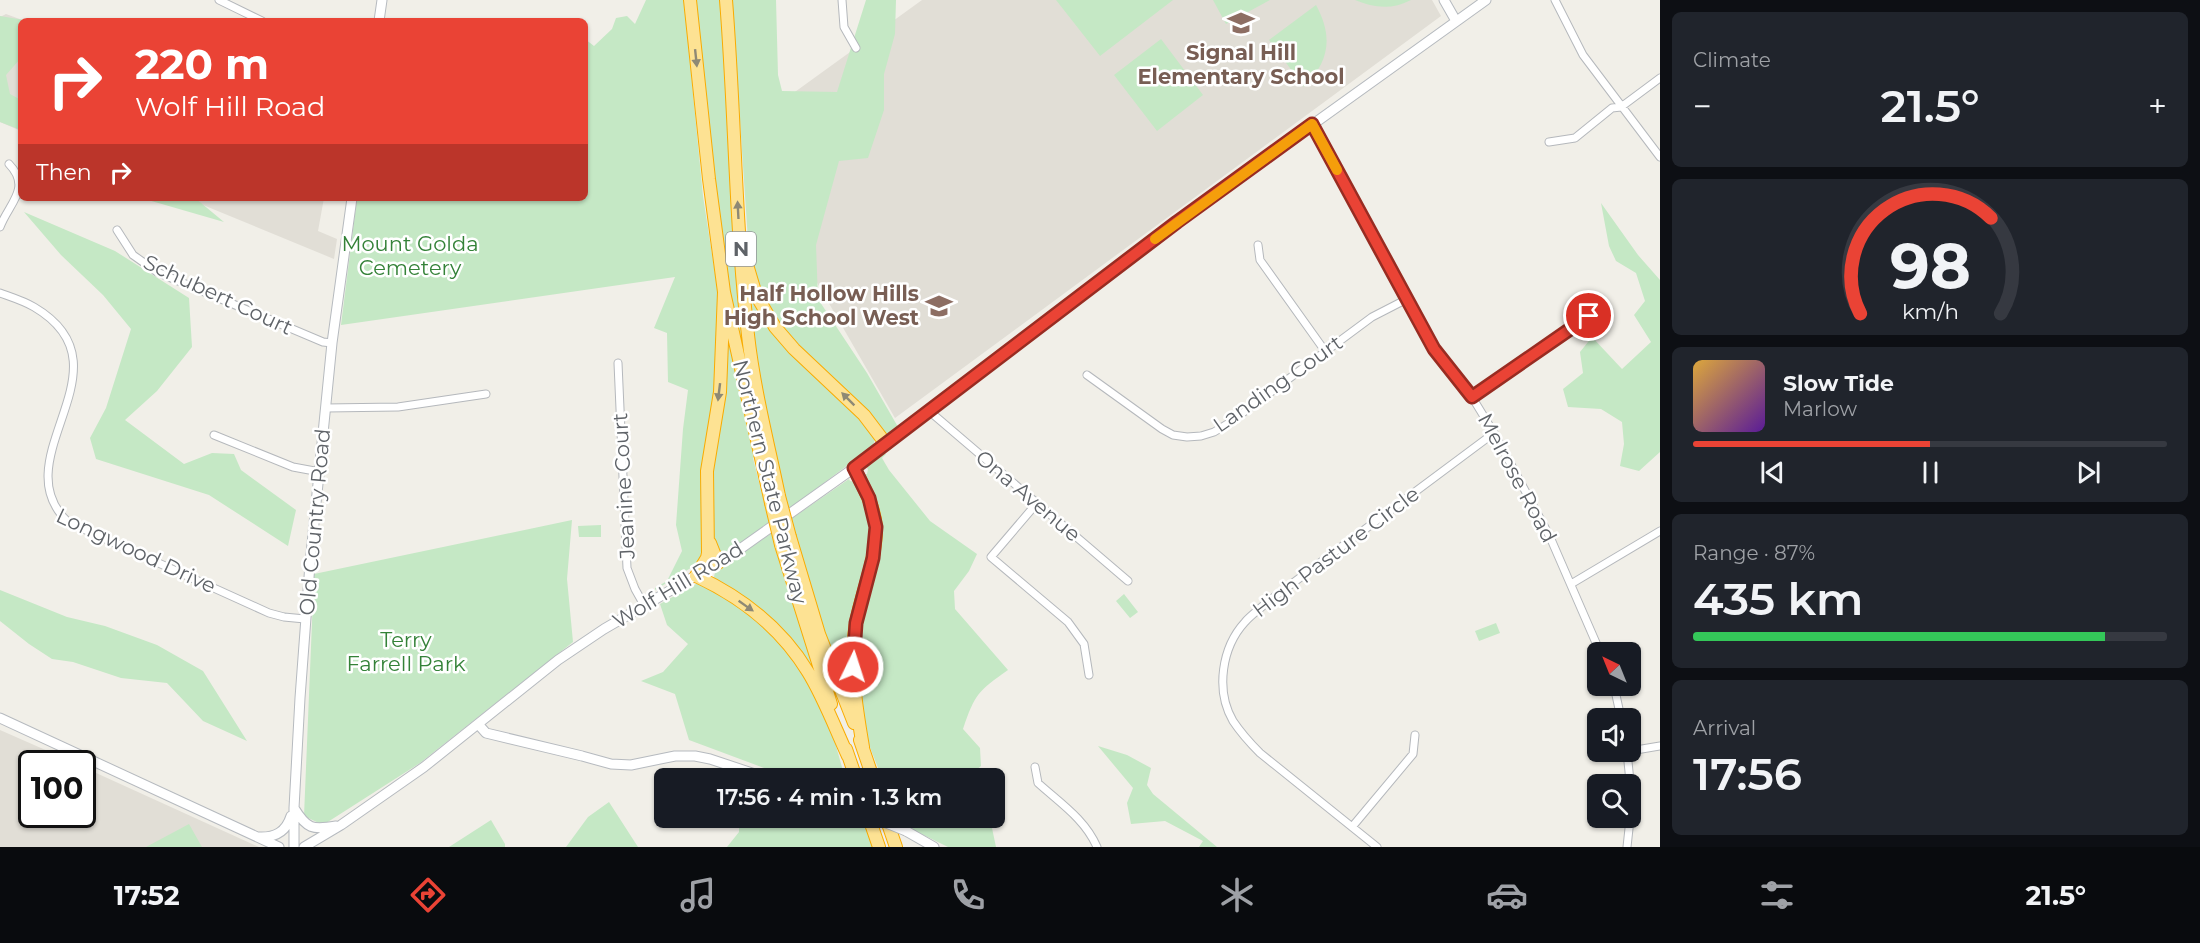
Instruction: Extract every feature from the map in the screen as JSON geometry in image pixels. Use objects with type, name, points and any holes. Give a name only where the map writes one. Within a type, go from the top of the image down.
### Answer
[{"type":"highway","name":"Northern State Parkway","points":[[690,0],[707,169],[724,292],[786,541],[852,768]]},
{"type":"highway","name":"Northern State Parkway","points":[[726,0],[740,246],[748,337],[775,500]]},
{"type":"highway","points":[[740,246],[756,295],[775,327],[794,349],[864,415],[886,444]]},
{"type":"highway","points":[[724,292],[720,392],[707,471],[709,539],[707,558],[696,576],[722,590],[762,617],[795,653],[822,699],[848,756]]},
{"type":"highway","points":[[854,468],[869,498],[876,527],[873,558],[856,623],[853,667],[863,747]]},
{"type":"highway","points":[[709,539],[718,563]]},
{"type":"highway","name":"Northern State Parkway","points":[[786,541],[870,768]]},
{"type":"highway","points":[[874,828],[879,847]]},
{"type":"highway","points":[[889,828],[896,847]]},
{"type":"street","points":[[219,0],[256,18]]},
{"type":"street","points":[[379,18],[382,0]]},
{"type":"street","points":[[842,0],[844,27],[856,48]]},
{"type":"street","points":[[1444,0],[1456,21]]},
{"type":"street","name":"Wolf Hill Road","points":[[304,847],[341,825],[424,767],[558,660],[644,605],[718,563],[854,468],[1185,216],[1486,0]]},
{"type":"street","points":[[1555,0],[1582,55],[1660,157]]},
{"type":"street","points":[[1549,142],[1575,138],[1612,108],[1621,107],[1660,78]]},
{"type":"street","name":"Melrose Road","points":[[1312,124],[1434,349],[1472,397],[1494,433],[1550,537],[1596,642]]},
{"type":"street","points":[[9,164],[18,176]]},
{"type":"street","points":[[0,227],[4,215],[14,202],[18,188]]},
{"type":"street","name":"Old Country Road","points":[[294,847],[294,808],[305,619],[332,343],[352,201]]},
{"type":"street","name":"Schubert Court","points":[[117,230],[133,255],[157,272],[281,325],[323,342],[332,343]]},
{"type":"street","points":[[1258,245],[1260,260],[1325,351]]},
{"type":"street","points":[[0,293],[33,306],[45,314],[57,327],[65,342],[67,355],[63,375]]},
{"type":"street","name":"Landing Court","points":[[1087,375],[1173,435],[1201,436],[1229,423],[1372,317],[1407,299]]},
{"type":"street","points":[[1472,397],[1589,316]]},
{"type":"street","name":"Jeanine Court","points":[[618,363],[627,568],[644,605]]},
{"type":"street","points":[[326,408],[398,407],[486,394]]},
{"type":"street","name":"Ona Avenue","points":[[928,410],[1128,581]]},
{"type":"street","name":"High Pasture Circle","points":[[1377,847],[1260,753],[1245,738],[1232,719],[1223,683],[1225,661],[1232,639],[1245,622],[1266,603],[1494,433]]},
{"type":"street","points":[[214,435],[293,467],[320,472]]},
{"type":"street","points":[[1037,503],[990,557],[1068,622],[1084,644],[1089,675]]},
{"type":"street","name":"Longwood Drive","points":[[55,515],[269,613],[305,619]]},
{"type":"street","points":[[1571,584],[1660,531]]},
{"type":"street","points":[[0,718],[279,847]]},
{"type":"street","points":[[478,724],[486,733],[611,764],[631,765],[675,756],[695,756],[737,768]]},
{"type":"street","points":[[1352,827],[1413,754],[1414,735]]},
{"type":"street","points":[[1641,749],[1660,746]]},
{"type":"street","points":[[1627,847],[1632,801],[1630,762]]},
{"type":"street","points":[[1035,767],[1038,783],[1082,821],[1097,847]]},
{"type":"street","points":[[294,808],[303,822],[312,828],[341,825]]},
{"type":"street","points":[[256,837],[279,834],[287,826],[294,808]]},
{"type":"street","points":[[898,828],[934,847]]},
{"type":"street","points":[[256,837],[266,847]]},
{"type":"shaded area","name":"Half Hollow Hills High School West","points":[[922,0],[1432,0],[1441,16],[895,418],[766,194],[752,123]]},
{"type":"shaded area","points":[[6,14],[18,18],[18,130],[0,122],[0,17]]},
{"type":"shaded area","points":[[193,201],[323,201],[318,231],[337,239],[334,259]]},
{"type":"shaded area","points":[[0,730],[45,750],[18,750],[18,828],[96,828],[96,773],[259,847],[0,847]]},
{"type":"green space","name":"Mount Golda Cemetery","points":[[646,0],[684,0],[703,196],[720,306],[707,548],[702,561],[655,590],[667,581],[682,551],[676,525],[688,390],[668,382],[667,333],[654,328],[675,277],[341,325],[357,201],[588,201],[588,41],[594,46],[612,29],[616,18],[627,16],[635,24]]},
{"type":"green space","points":[[694,0],[720,0],[742,332],[756,411],[736,335],[721,240]]},
{"type":"green space","points":[[732,0],[776,0],[778,75],[782,91],[837,92],[866,0],[896,0],[895,34],[884,74],[884,110],[868,158],[839,161],[816,245],[818,299],[867,373],[898,427],[891,433],[885,433],[781,330],[763,303],[749,256]]},
{"type":"green space","points":[[1056,0],[1173,0],[1100,56]]},
{"type":"green space","points":[[1213,0],[1270,0],[1226,24]]},
{"type":"green space","points":[[1355,0],[1411,0],[1383,7]]},
{"type":"green space","points":[[1316,5],[1325,27],[1326,48],[1319,68],[1304,87],[1269,40]]},
{"type":"green space","points":[[0,16],[18,19],[18,61],[6,75],[10,94],[18,98],[18,129],[0,122]]},
{"type":"green space","points":[[1161,39],[1203,95],[1157,131],[1114,75]]},
{"type":"green space","points":[[151,201],[199,201],[224,222]]},
{"type":"green space","points":[[1601,203],[1638,255],[1660,280],[1660,452],[1639,471],[1620,466],[1624,444],[1622,422],[1601,409],[1568,407],[1563,389],[1583,373],[1580,352],[1592,337],[1622,369],[1651,342],[1634,315],[1645,301],[1636,273],[1616,261],[1609,246]]},
{"type":"green space","points":[[24,212],[115,251],[189,298],[192,347],[157,391],[125,420],[184,464],[212,453],[234,454],[241,470],[296,510],[288,546],[209,495],[96,459],[90,438],[106,408],[131,329],[103,295],[61,255]]},
{"type":"green space","points":[[749,282],[758,304],[862,416],[875,439],[873,446],[788,510],[762,396],[753,344]]},
{"type":"green space","points":[[728,337],[755,455],[753,458],[770,526],[721,556],[715,552],[711,525],[709,478]]},
{"type":"green space","points":[[884,452],[886,454],[882,458],[889,470],[930,521],[977,554],[969,571],[954,591],[955,609],[1008,670],[979,694],[963,729],[980,748],[981,766],[978,768],[878,768],[864,732],[858,683],[859,629],[880,548],[864,475],[867,474],[866,467]]},
{"type":"green space","points":[[849,479],[855,482],[870,516],[872,537],[854,701],[846,690],[810,592],[812,590],[791,519]]},
{"type":"green space","name":"Terry Farrell Park","points":[[572,520],[567,579],[573,642],[420,763],[323,825],[304,816],[314,574]]},
{"type":"green space","points":[[601,525],[601,537],[579,537],[578,526]]},
{"type":"green space","points":[[772,533],[816,675],[798,652],[711,577]]},
{"type":"green space","points":[[696,584],[703,584],[764,623],[806,674],[833,735],[842,768],[764,768],[689,740],[675,694],[641,681],[663,672],[688,644],[667,625],[660,604]]},
{"type":"green space","points":[[0,590],[67,617],[105,626],[157,645],[203,671],[247,741],[203,721],[167,683],[121,678],[73,662],[52,659],[0,621]]},
{"type":"green space","points":[[1124,594],[1138,612],[1130,618],[1116,601]]},
{"type":"green space","points":[[1496,623],[1500,633],[1479,641],[1475,631]]},
{"type":"green space","points":[[1098,746],[1127,755],[1151,768],[1147,785],[1153,794],[1217,847],[1199,847],[1203,841],[1165,821],[1131,824],[1127,803],[1133,788]]},
{"type":"green space","points":[[609,802],[638,847],[566,847],[588,817]]},
{"type":"green space","points":[[491,820],[505,847],[449,847]]},
{"type":"green space","points":[[189,824],[202,847],[146,847]]},
{"type":"green space","points":[[739,828],[869,828],[875,847],[727,847],[739,832]]},
{"type":"green space","points":[[909,828],[992,828],[996,847],[948,847]]},
{"type":"slow traffic","points":[[1155,239],[1312,124],[1337,170]]},
{"type":"place","name":"Signal Hill Elementary School","points":[[1241,23]]},
{"type":"place","name":"Half Hollow Hills High School West","points":[[939,306]]},
{"type":"route","points":[[853,667],[856,623],[873,558],[876,527],[869,498],[854,468],[1177,222],[1312,124],[1434,349],[1472,397],[1589,316]]}]
